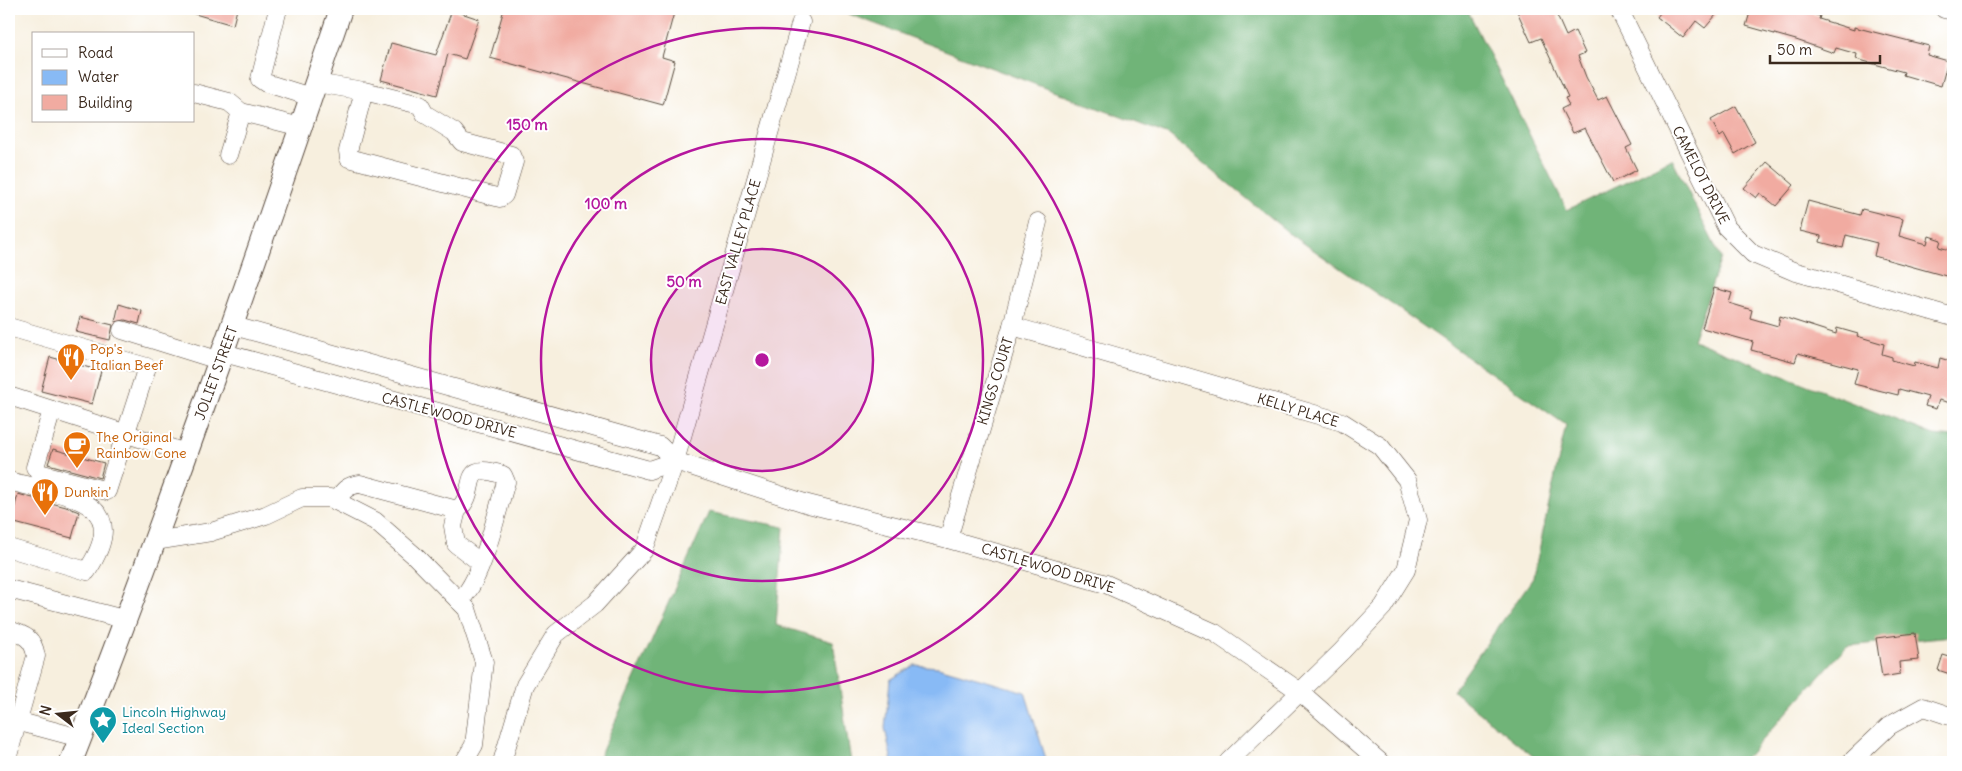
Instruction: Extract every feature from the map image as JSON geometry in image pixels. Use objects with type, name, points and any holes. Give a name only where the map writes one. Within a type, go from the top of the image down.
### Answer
[{"type":"main road","name":"JOLIET STREET","points":[[71,762],[127,620],[186,453],[234,326],[341,9]]},
{"type":"street","points":[[278,9],[260,79],[266,83],[313,90],[364,90],[420,106],[425,114],[454,132],[462,142],[511,155],[514,162],[504,195],[500,198],[349,158],[348,151],[357,126],[364,90]]},
{"type":"street","name":"CAMELOT DRIVE","points":[[1619,9],[1726,227],[1753,254],[1793,272],[1953,317]]},
{"type":"street","points":[[1944,9],[1953,11]]},
{"type":"street","name":"EAST VALLEY PLACE","points":[[502,762],[525,685],[556,634],[595,604],[644,550],[675,461],[801,22]]},
{"type":"street","points":[[195,93],[229,102],[241,112],[301,127]]},
{"type":"street","points":[[228,155],[241,112]]},
{"type":"street","name":"KINGS COURT","points":[[948,539],[1012,326],[1038,222]]},
{"type":"street","name":"CASTLEWOOD DRIVE","points":[[234,326],[660,446],[675,461],[808,504],[948,539],[1106,584],[1215,633],[1299,691],[1380,762]]},
{"type":"street","name":"KELLY PLACE","points":[[1012,326],[1342,422],[1380,446],[1407,480],[1418,520],[1406,570],[1383,607],[1342,651],[1228,762]]},
{"type":"street","points":[[9,327],[148,367],[107,491],[39,473],[35,467],[52,410]]},
{"type":"street","name":"CASTLEWOOD DRIVE","points":[[122,330],[649,470],[675,461]]},
{"type":"street","points":[[9,396],[186,453]]},
{"type":"street","points":[[336,501],[344,489],[351,484],[360,484],[457,510],[464,506],[475,473],[480,469],[503,475],[506,482],[481,563],[469,593],[459,601]]},
{"type":"street","points":[[9,481],[84,501],[98,513],[104,522],[101,546],[87,571],[9,548]]},
{"type":"street","points":[[155,541],[211,532],[266,515],[302,498],[330,498],[375,521],[415,556],[467,609],[484,662],[474,745],[464,762]]},
{"type":"street","points":[[457,510],[453,536],[456,544],[462,551],[481,563]]},
{"type":"street","points":[[9,589],[127,620]]},
{"type":"street","points":[[9,630],[26,635],[34,645],[36,656],[13,720],[9,752]]},
{"type":"street","points":[[1851,762],[1889,726],[1923,706],[1953,717]]},
{"type":"street","points":[[13,720],[80,738]]},
{"type":"green space","points":[[836,9],[1467,9],[1567,210],[1672,159],[1721,258],[1693,340],[1934,435],[1953,437],[1953,636],[1847,646],[1742,762],[1540,762],[1453,691],[1533,578],[1566,425],[1289,233],[1169,135]]},
{"type":"green space","points":[[709,512],[784,527],[776,625],[833,642],[851,762],[597,762]]},
{"type":"water","points":[[914,665],[938,667],[1025,692],[1047,762],[892,762],[885,728],[890,680]]},
{"type":"building","points":[[189,9],[237,9],[233,25],[188,12]]},
{"type":"building","points":[[504,9],[675,9],[662,57],[675,61],[663,105],[490,58]]},
{"type":"building","points":[[1516,9],[1554,9],[1566,36],[1575,31],[1585,53],[1578,56],[1586,77],[1598,100],[1607,96],[1632,145],[1626,148],[1637,170],[1613,182],[1585,128],[1573,133],[1561,109],[1569,105],[1565,98],[1568,97],[1541,38],[1531,42]]},
{"type":"building","points":[[1663,9],[1709,9],[1716,15],[1705,28],[1696,21],[1683,38],[1657,17]]},
{"type":"building","points":[[1751,9],[1796,9],[1820,16],[1819,19],[1854,30],[1854,27],[1929,46],[1927,55],[1948,61],[1941,86],[1903,75],[1904,72],[1856,59],[1857,54],[1836,48],[1834,53],[1746,26]]},
{"type":"building","points":[[452,10],[479,19],[465,59],[448,54],[437,95],[381,80],[391,43],[436,55]]},
{"type":"building","points":[[1736,106],[1755,142],[1735,154],[1724,134],[1720,137],[1711,120]]},
{"type":"building","points":[[1767,162],[1794,185],[1776,206],[1760,193],[1756,198],[1744,188]]},
{"type":"building","points":[[1808,201],[1860,215],[1862,209],[1903,219],[1899,236],[1927,244],[1929,236],[1941,240],[1939,247],[1953,251],[1946,276],[1874,256],[1877,243],[1846,235],[1843,248],[1820,242],[1821,236],[1800,231]]},
{"type":"building","points":[[1714,288],[1732,293],[1729,303],[1752,310],[1750,318],[1778,326],[1780,316],[1836,334],[1837,328],[1858,334],[1857,336],[1884,344],[1882,354],[1892,357],[1892,360],[1914,366],[1915,362],[1938,368],[1940,358],[1953,362],[1953,394],[1951,403],[1939,400],[1936,409],[1925,406],[1928,397],[1899,389],[1898,395],[1854,384],[1858,369],[1798,353],[1795,362],[1751,350],[1753,342],[1702,328]]},
{"type":"building","points":[[119,304],[142,311],[139,324],[125,320],[115,322]]},
{"type":"building","points":[[80,317],[113,325],[110,340],[76,332]]},
{"type":"building","name":"Pop's Italian Beef","points":[[50,357],[101,371],[92,404],[41,391]]},
{"type":"building","name":"The Original Rainbow Cone","points":[[53,449],[104,463],[100,478],[48,464]]},
{"type":"building","name":"Dunkin'","points":[[18,494],[79,512],[72,538],[11,522]]},
{"type":"building","points":[[1915,633],[1919,660],[1899,662],[1900,674],[1882,677],[1876,638]]},
{"type":"building","points":[[1943,655],[1953,658],[1953,675],[1938,670]]},
{"type":"place","name":"Pop's Italian Beef","points":[[71,381]]},
{"type":"place","name":"The Original Rainbow Cone","points":[[77,469]]},
{"type":"place","name":"Dunkin'","points":[[45,516]]},
{"type":"place","name":"Lincoln Highway Ideal Section","points":[[103,744]]}]
